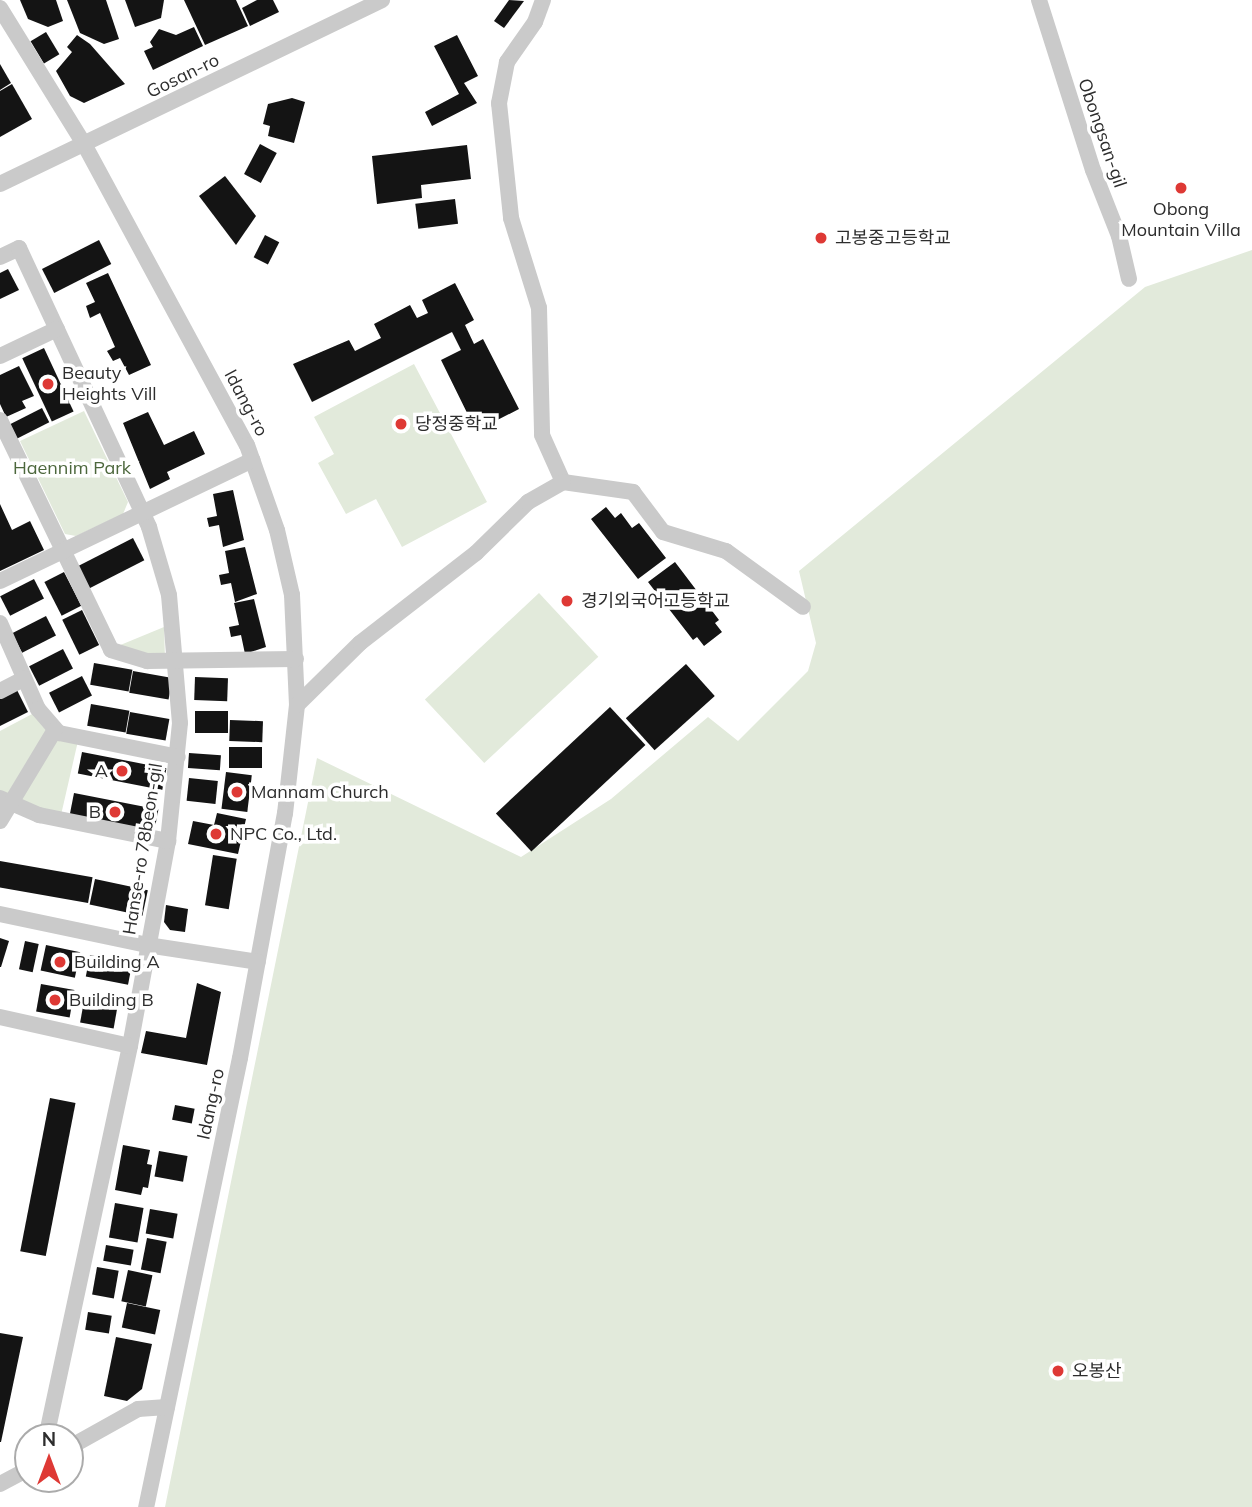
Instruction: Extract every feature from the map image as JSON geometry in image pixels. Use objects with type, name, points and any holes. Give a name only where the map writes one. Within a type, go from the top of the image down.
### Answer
[{"type":"street","name":"Gosan-ro","points":[[0,184],[382,0]]},
{"type":"street","points":[[543,0],[534,22],[507,62],[499,103],[511,218],[538,308],[542,435],[563,482]]},
{"type":"street","name":"Obongsan-gil","points":[[1039,0],[1093,170],[1119,236],[1129,279]]},
{"type":"street","name":"Idang-ro","points":[[0,8],[84,144],[253,460],[292,595],[298,705],[285,813],[258,962],[146,1507]]},
{"type":"street","name":"Hanse-ro 78beon-gil","points":[[0,257],[19,248],[143,512],[166,576],[176,662],[178,757],[167,841],[130,1046],[49,1423]]},
{"type":"street","points":[[0,356],[57,328]]},
{"type":"street","points":[[0,420],[111,650],[130,660],[176,662],[296,659]]},
{"type":"street","points":[[0,581],[253,460]]},
{"type":"street","points":[[298,705],[360,643],[475,554],[528,502],[563,482],[634,492],[663,532],[726,551],[803,607]]},
{"type":"street","points":[[0,623],[24,679],[54,730],[178,757]]},
{"type":"street","points":[[0,691],[24,679]]},
{"type":"street","points":[[0,821],[5,801],[54,730]]},
{"type":"street","points":[[5,801],[38,815],[167,841]]},
{"type":"street","points":[[0,914],[147,945],[258,962]]},
{"type":"street","points":[[0,1017],[130,1046]]},
{"type":"street","points":[[84,1439],[138,1409],[167,1407]]},
{"type":"green space","points":[[1252,250],[1252,1507],[165,1507],[317,758],[521,857],[611,799],[708,717],[738,741],[808,671],[816,643],[799,571],[1145,287]]},
{"type":"green space","points":[[414,364],[487,502],[402,547],[376,499],[346,514],[318,463],[334,454],[314,417]]},
{"type":"green space","name":"Haennim Park","points":[[84,411],[128,502],[123,514],[76,536],[65,534],[20,441]]},
{"type":"green space","points":[[539,593],[598,657],[484,763],[425,699]]},
{"type":"green space","points":[[164,627],[165,659],[118,646]]},
{"type":"green space","points":[[34,713],[52,735],[78,741],[61,815],[40,811],[0,791],[0,731]]},
{"type":"building","points":[[20,0],[56,0],[63,21],[48,27],[28,19]]},
{"type":"building","points":[[67,0],[106,0],[119,39],[104,44],[80,33]]},
{"type":"building","points":[[125,0],[164,0],[161,18],[135,27]]},
{"type":"building","points":[[184,0],[236,0],[248,26],[205,45]]},
{"type":"building","points":[[257,0],[273,0],[279,12],[250,26],[242,8]]},
{"type":"building","points":[[509,0],[524,1],[504,28],[494,21]]},
{"type":"building","points":[[194,27],[203,46],[153,70],[144,51],[153,47],[150,42],[159,29],[176,35]]},
{"type":"building","points":[[46,32],[59,54],[44,64],[31,41]]},
{"type":"building","points":[[77,35],[90,44],[125,84],[84,103],[70,96],[56,71],[72,52],[67,47]]},
{"type":"building","points":[[457,35],[478,76],[464,83],[477,103],[432,126],[425,112],[459,94],[434,46]]},
{"type":"building","points":[[0,64],[11,83],[0,90]]},
{"type":"building","points":[[12,84],[32,119],[0,137],[0,91]]},
{"type":"building","points":[[292,98],[305,102],[294,143],[268,136],[270,126],[263,124],[268,104]]},
{"type":"building","points":[[260,144],[277,153],[261,183],[244,174]]},
{"type":"building","points":[[467,145],[471,179],[421,185],[422,198],[377,204],[372,156]]},
{"type":"building","points":[[225,176],[256,216],[236,245],[199,196]]},
{"type":"building","points":[[455,199],[458,224],[418,229],[415,204]]},
{"type":"building","points":[[265,235],[279,242],[268,265],[254,257]]},
{"type":"building","points":[[99,240],[111,264],[54,293],[42,269]]},
{"type":"building","points":[[8,269],[19,290],[0,299],[0,273]]},
{"type":"building","points":[[108,273],[151,365],[129,375],[120,358],[113,361],[107,351],[115,347],[100,313],[90,318],[86,306],[95,302],[86,283]]},
{"type":"building","points":[[455,283],[474,320],[465,325],[474,344],[483,339],[519,409],[476,431],[441,360],[461,350],[452,332],[312,402],[293,364],[349,340],[355,351],[381,338],[374,324],[410,305],[417,318],[428,313],[422,300]]},
{"type":"building","name":"Beauty Heights Vill","points":[[44,348],[74,411],[52,422],[22,358]]},
{"type":"building","points":[[19,366],[34,396],[22,401],[26,408],[6,417],[0,404],[0,375]]},
{"type":"building","points":[[42,408],[49,422],[16,439],[9,425]]},
{"type":"building","points":[[148,412],[164,445],[194,431],[205,454],[167,472],[170,479],[150,489],[123,423]]},
{"type":"building","points":[[233,490],[244,540],[223,547],[219,525],[209,527],[207,518],[217,516],[213,494]]},
{"type":"building","points":[[0,504],[12,530],[30,521],[44,550],[0,571]]},
{"type":"building","points":[[606,507],[615,518],[621,513],[632,528],[639,523],[666,558],[638,579],[591,519]]},
{"type":"building","points":[[133,538],[144,560],[89,588],[78,566]]},
{"type":"building","points":[[245,547],[257,594],[235,602],[231,583],[221,585],[219,575],[229,573],[225,551]]},
{"type":"building","points":[[675,562],[719,620],[715,623],[722,632],[704,646],[697,637],[693,640],[648,582]]},
{"type":"building","points":[[64,572],[81,606],[62,616],[44,582]]},
{"type":"building","points":[[34,579],[44,599],[10,616],[0,596]]},
{"type":"building","points":[[254,599],[266,647],[245,654],[241,635],[231,637],[229,627],[239,625],[234,603]]},
{"type":"building","points":[[82,610],[99,645],[79,655],[62,620]]},
{"type":"building","points":[[46,616],[56,636],[22,653],[12,633]]},
{"type":"building","points":[[63,649],[73,669],[39,686],[29,666]]},
{"type":"building","points":[[94,663],[132,670],[129,691],[90,685]]},
{"type":"building","points":[[686,664],[715,696],[655,750],[626,718]]},
{"type":"building","points":[[133,671],[172,678],[169,700],[129,693]]},
{"type":"building","points":[[82,676],[92,696],[59,712],[49,693]]},
{"type":"building","points":[[195,677],[228,678],[227,701],[194,700]]},
{"type":"building","points":[[17,690],[28,712],[0,726],[0,698]]},
{"type":"building","points":[[91,704],[129,711],[126,732],[87,726]]},
{"type":"building","points":[[610,707],[645,745],[531,851],[496,813]]},
{"type":"building","points":[[195,711],[228,711],[228,733],[195,733]]},
{"type":"building","points":[[130,712],[169,719],[166,741],[126,734]]},
{"type":"building","points":[[230,720],[263,721],[262,742],[229,741]]},
{"type":"building","points":[[229,747],[262,747],[262,768],[229,768]]},
{"type":"building","name":"A","points":[[82,752],[166,768],[162,790],[78,774]]},
{"type":"building","points":[[189,753],[221,755],[220,770],[188,768]]},
{"type":"building","name":"Mannam Church","points":[[226,772],[252,775],[247,812],[221,809]]},
{"type":"building","points":[[189,778],[218,781],[215,804],[187,801]]},
{"type":"building","name":"B","points":[[74,793],[158,809],[154,831],[70,815]]},
{"type":"building","name":"NPC Co., Ltd.","points":[[217,813],[246,819],[238,854],[188,844],[193,821],[214,825]]},
{"type":"building","points":[[213,855],[237,859],[229,909],[205,905]]},
{"type":"building","points":[[0,861],[93,877],[88,903],[0,887]]},
{"type":"building","points":[[95,879],[148,890],[142,916],[90,904]]},
{"type":"building","points":[[166,905],[188,909],[185,932],[170,930],[164,922]]},
{"type":"building","points":[[0,938],[9,941],[1,967],[0,967]]},
{"type":"building","points":[[25,941],[39,944],[33,972],[19,969]]},
{"type":"building","name":"Building A","points":[[46,945],[80,952],[75,978],[41,970]]},
{"type":"building","points":[[90,955],[132,963],[128,985],[86,977]]},
{"type":"building","points":[[197,983],[221,992],[207,1065],[141,1053],[146,1031],[186,1038]]},
{"type":"building","name":"Building B","points":[[41,984],[74,990],[70,1017],[36,1012]]},
{"type":"building","points":[[85,995],[118,1001],[114,1028],[80,1023]]},
{"type":"building","points":[[50,1098],[76,1103],[46,1256],[20,1251]]},
{"type":"building","points":[[175,1105],[195,1109],[192,1124],[172,1120]]},
{"type":"building","points":[[123,1145],[150,1150],[147,1164],[152,1165],[148,1188],[143,1187],[141,1195],[115,1190]]},
{"type":"building","points":[[159,1151],[188,1156],[183,1182],[154,1177]]},
{"type":"building","points":[[115,1203],[144,1208],[137,1243],[109,1237]]},
{"type":"building","points":[[150,1209],[178,1214],[173,1238],[146,1234]]},
{"type":"building","points":[[147,1238],[167,1242],[161,1273],[141,1269]]},
{"type":"building","points":[[106,1245],[134,1250],[131,1266],[103,1261]]},
{"type":"building","points":[[97,1267],[119,1271],[114,1298],[92,1295]]},
{"type":"building","points":[[128,1270],[152,1275],[146,1306],[121,1301]]},
{"type":"building","points":[[127,1303],[160,1310],[155,1335],[122,1327]]},
{"type":"building","points":[[88,1312],[112,1316],[109,1334],[85,1330]]},
{"type":"building","points":[[0,1333],[23,1337],[1,1442],[0,1442]]},
{"type":"building","points":[[116,1337],[152,1344],[142,1389],[127,1401],[104,1396]]},
{"type":"place","name":"Obong Mountain Villa","points":[[1181,188]]},
{"type":"place","name":"고봉중고등학교","points":[[821,238]]},
{"type":"place","name":"Beauty Heights Vill","points":[[48,384]]},
{"type":"place","name":"당정중학교","points":[[401,424]]},
{"type":"place","name":"경기외국어고등학교","points":[[567,601]]},
{"type":"place","name":"A","points":[[122,771]]},
{"type":"place","name":"Mannam Church","points":[[237,792]]},
{"type":"place","name":"B","points":[[115,812]]},
{"type":"place","name":"NPC Co., Ltd.","points":[[216,834]]},
{"type":"place","name":"Building A","points":[[60,962]]},
{"type":"place","name":"Building B","points":[[55,1000]]},
{"type":"place","name":"오봉산","points":[[1058,1371]]}]
